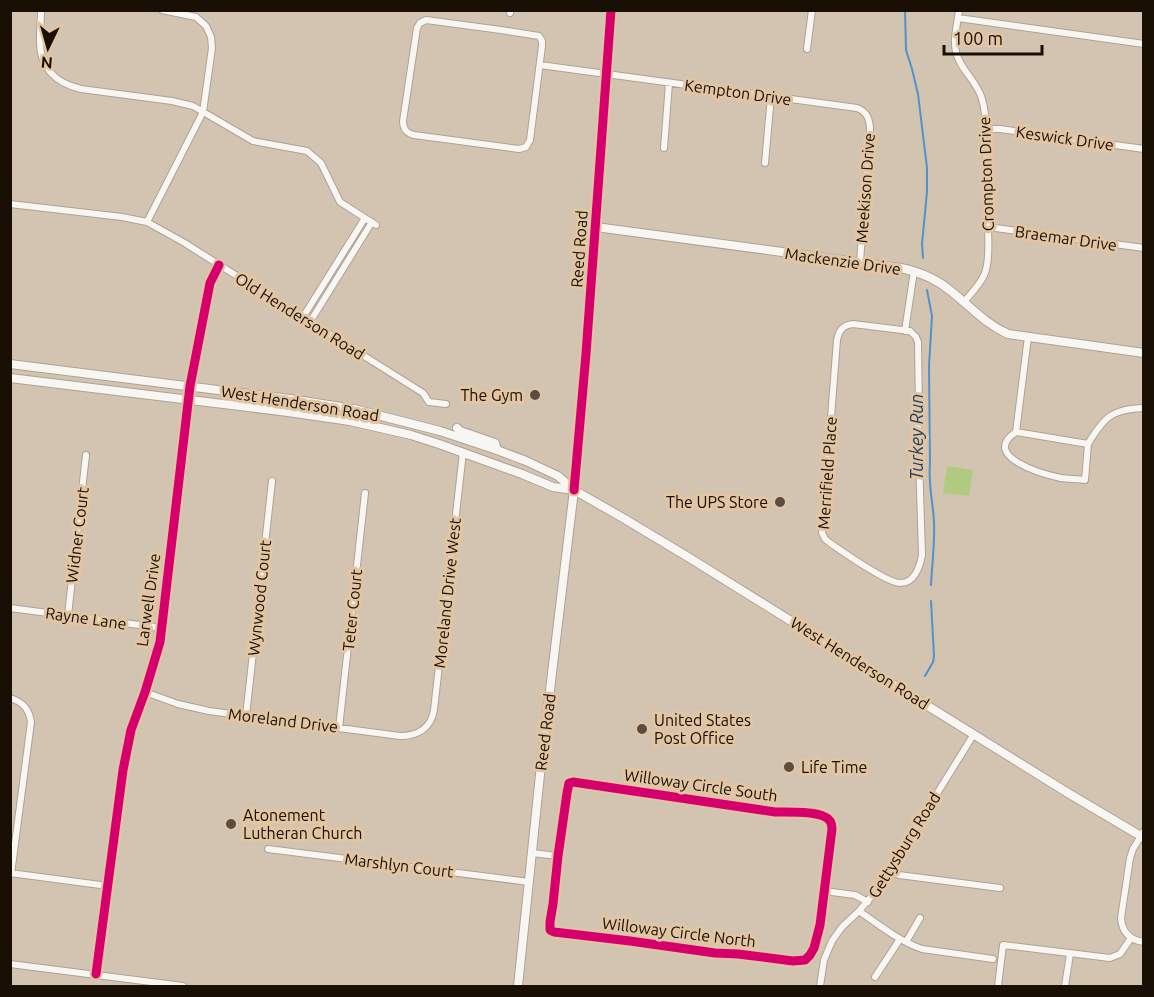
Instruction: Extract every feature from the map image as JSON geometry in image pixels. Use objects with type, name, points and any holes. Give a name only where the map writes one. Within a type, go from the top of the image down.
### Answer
[{"type":"main road","name":"Reed Road","points":[[518,987],[574,490],[611,10]]},
{"type":"main road","name":"Mackenzie Drive","points":[[596,227],[914,271],[936,280],[995,328],[1008,334],[1143,352]]},
{"type":"main road","name":"West Henderson Road","points":[[10,364],[290,399],[354,410],[413,423],[497,450],[558,476],[574,490],[624,518],[1142,835]]},
{"type":"main road","name":"West Henderson Road","points":[[10,378],[350,421],[411,435],[463,452],[553,487],[574,490]]},
{"type":"main road","points":[[457,428],[495,443],[497,450]]},
{"type":"street","points":[[41,10],[42,58],[51,75],[68,86],[192,106],[253,141],[300,149],[310,153],[321,164],[340,202],[374,224],[310,322]]},
{"type":"street","points":[[147,222],[203,112],[212,48],[211,37],[206,26],[196,17],[162,10]]},
{"type":"street","points":[[807,49],[812,10]]},
{"type":"street","points":[[959,14],[1143,44]]},
{"type":"street","name":"Crompton Drive","points":[[959,14],[955,42],[956,54],[979,90],[986,129],[988,228],[988,255],[985,272],[964,302]]},
{"type":"street","points":[[433,21],[538,36],[542,40],[540,65],[529,144],[526,147],[519,149],[414,135],[405,131],[403,121],[417,28],[420,23],[433,21]]},
{"type":"street","name":"Kempton Drive","points":[[540,65],[857,108],[863,110],[867,115]]},
{"type":"street","points":[[664,148],[669,83]]},
{"type":"street","points":[[765,163],[771,96]]},
{"type":"street","name":"Meekison Drive","points":[[860,262],[870,128],[867,115]]},
{"type":"street","name":"Keswick Drive","points":[[986,129],[1143,149]]},
{"type":"street","name":"Old Henderson Road","points":[[10,204],[123,217],[147,222],[183,242],[423,393],[429,402],[446,404]]},
{"type":"street","points":[[303,317],[365,218]]},
{"type":"street","name":"Braemar Drive","points":[[988,228],[1143,248]]},
{"type":"street","name":"Larwell Drive","points":[[96,974],[123,770],[131,730],[146,692],[160,642],[190,386],[210,282],[219,266]]},
{"type":"street","points":[[905,331],[914,271]]},
{"type":"street","name":"Merrifield Place","points":[[852,324],[905,331],[913,333],[918,342],[918,437],[922,549],[921,561],[916,573],[908,581],[899,583],[890,581],[827,542],[822,530],[839,332],[845,326],[852,324]]},
{"type":"street","points":[[1028,337],[1016,432],[1008,438],[1004,448],[1007,455],[1019,463],[1061,478],[1085,480],[1088,444],[1100,424],[1120,411],[1143,408]]},
{"type":"street","points":[[1016,432],[1088,444]]},
{"type":"street","name":"Moreland Drive West","points":[[423,730],[434,710],[463,452]]},
{"type":"street","name":"Widner Court","points":[[68,615],[86,455]]},
{"type":"street","name":"Wynwood Court","points":[[246,716],[273,481]]},
{"type":"street","name":"Teter Court","points":[[339,728],[365,493]]},
{"type":"street","name":"Rayne Lane","points":[[10,608],[162,628]]},
{"type":"street","name":"Moreland Drive","points":[[146,692],[193,708],[246,716],[400,736],[412,735],[423,730]]},
{"type":"street","points":[[10,698],[26,708],[30,717],[11,874],[108,886]]},
{"type":"street","name":"Gettysburg Road","points":[[820,987],[824,960],[832,941],[842,927],[868,902],[889,872],[974,734]]},
{"type":"street","name":"Willoway Circle South","points":[[558,856],[569,783],[595,784],[646,794],[775,812],[822,815],[832,823],[824,891]]},
{"type":"street","points":[[1142,835],[1130,858],[1121,924],[1131,938],[1143,942]]},
{"type":"street","name":"Marshlyn Court","points":[[268,849],[529,882]]},
{"type":"street","points":[[532,853],[558,856]]},
{"type":"street","name":"Willoway Circle North","points":[[558,856],[550,922],[550,930],[554,932],[685,949],[793,961],[805,960],[810,955],[817,938],[824,891]]},
{"type":"street","points":[[889,872],[1000,888]]},
{"type":"street","points":[[824,891],[855,895],[868,902]]},
{"type":"street","points":[[859,911],[903,940],[922,949],[993,959]]},
{"type":"street","points":[[875,977],[920,918]]},
{"type":"street","points":[[998,987],[1003,945],[1110,958],[1119,954],[1131,938]]},
{"type":"street","points":[[1065,987],[1070,954]]},
{"type":"street","points":[[10,964],[183,987]]},
{"type":"green space","points":[[947,466],[973,470],[969,496],[943,493]]},
{"type":"waterway","name":"Turkey Run","points":[[905,10],[906,50],[918,94],[927,168],[923,258]]},
{"type":"waterway","name":"Turkey Run","points":[[927,290],[932,316],[929,366],[930,486],[934,546],[931,585]]},
{"type":"waterway","name":"Turkey Run","points":[[925,676],[934,656],[931,601]]},
{"type":"cycle path","points":[[574,490],[611,10]]},
{"type":"cycle path","points":[[96,974],[123,770],[131,730],[160,642],[190,386],[210,283],[219,265]]},
{"type":"cycle path","points":[[573,782],[775,812],[815,814],[828,819],[832,829],[820,925],[810,955],[805,960],[793,961],[715,953],[550,930],[567,793],[569,783],[573,782]]},
{"type":"place","name":"The Gym","points":[[535,395]]},
{"type":"place","name":"The UPS Store","points":[[780,502]]},
{"type":"place","name":"United States Post Office","points":[[642,729]]},
{"type":"place","name":"Life Time","points":[[789,767]]},
{"type":"place","name":"Atonement Lutheran Church","points":[[231,824]]}]
